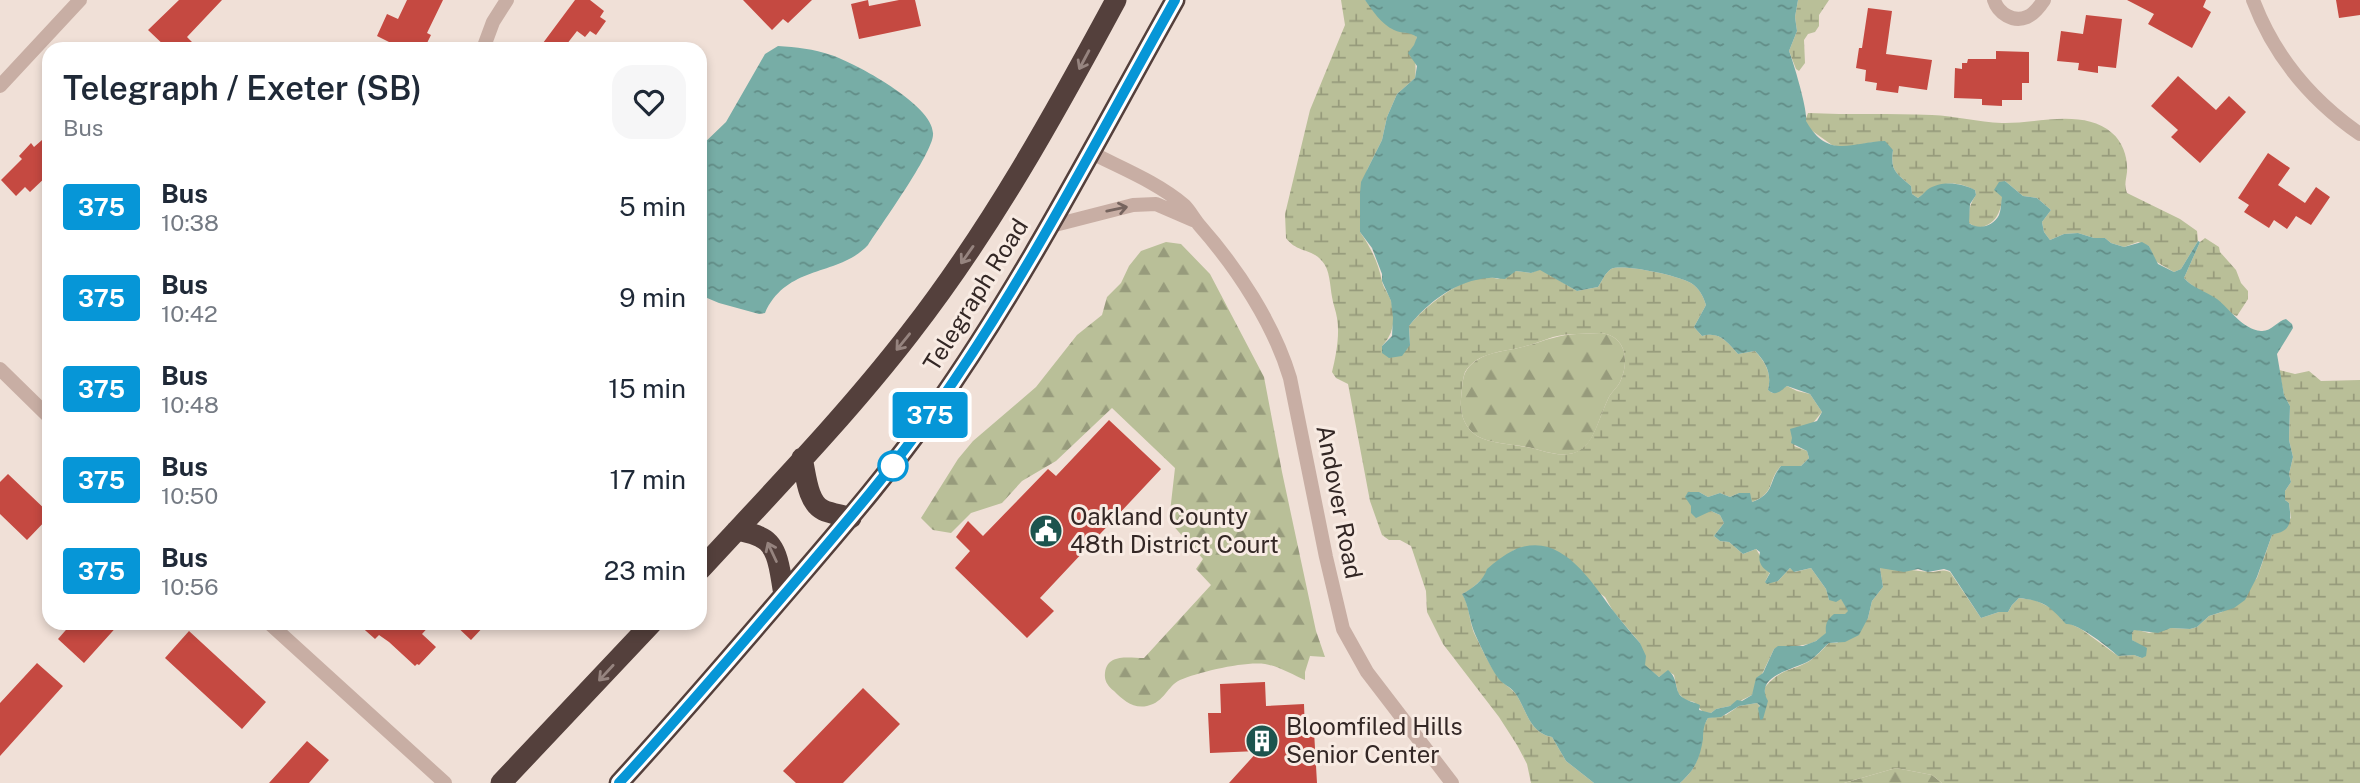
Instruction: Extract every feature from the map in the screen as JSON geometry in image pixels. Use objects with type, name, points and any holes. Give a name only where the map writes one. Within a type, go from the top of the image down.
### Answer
[{"type":"highway","name":"Telegraph Road","points":[[707,562],[876,375],[964,259],[1031,155],[1116,0]]},
{"type":"highway","name":"Telegraph Road","points":[[619,783],[712,681],[851,518],[941,400],[1004,306],[1051,226],[1175,0]]},
{"type":"highway","points":[[802,458],[812,498],[817,505],[823,510],[851,518]]},
{"type":"highway","points":[[737,530],[762,537],[770,544],[775,553],[784,594]]},
{"type":"highway","points":[[500,783],[645,630]]},
{"type":"street","points":[[0,86],[80,0]]},
{"type":"street","points":[[486,42],[493,22],[507,0]]},
{"type":"street","points":[[1994,0],[2004,15],[2017,19],[2029,17],[2044,0]]},
{"type":"street","points":[[2253,0],[2268,35],[2295,75],[2324,106],[2360,134]]},
{"type":"street","name":"Andover Road","points":[[1090,152],[1167,192],[1186,207],[1225,257],[1272,329],[1283,352],[1290,378],[1343,629],[1367,672],[1452,783]]},
{"type":"street","name":"Andover Road","points":[[1051,226],[1133,205],[1156,204],[1197,222]]},
{"type":"street","points":[[0,369],[42,409]]},
{"type":"street","points":[[277,630],[445,783]]},
{"type":"green space","points":[[1341,0],[1365,0],[1402,32],[1412,33],[1417,37],[1415,78],[1397,94],[1387,117],[1382,140],[1367,170],[1360,232],[1376,261],[1393,313],[1391,331],[1382,346],[1410,344],[1409,326],[1417,318],[1437,299],[1475,279],[1498,279],[1516,271],[1531,273],[1540,269],[1577,291],[1598,287],[1611,269],[1638,269],[1675,277],[1694,285],[1706,305],[1694,327],[1702,336],[1718,336],[1738,354],[1755,351],[1767,369],[1768,390],[1772,393],[1787,386],[1810,394],[1822,412],[1794,446],[1807,451],[1809,458],[1801,466],[1781,466],[1765,495],[1752,502],[1739,493],[1730,497],[1720,493],[1708,497],[1699,492],[1711,511],[1720,515],[1724,523],[1714,536],[1720,541],[1729,542],[1743,554],[1756,549],[1770,572],[1765,582],[1778,581],[1790,568],[1795,572],[1811,568],[1826,589],[1829,600],[1841,598],[1849,612],[1814,642],[1774,649],[1752,695],[1711,713],[1703,712],[1694,702],[1685,700],[1678,693],[1674,675],[1668,671],[1659,677],[1644,665],[1640,643],[1613,611],[1605,597],[1534,546],[1514,550],[1470,590],[1462,594],[1475,635],[1495,673],[1515,693],[1533,725],[1552,737],[1566,761],[1594,783],[1531,783],[1527,764],[1517,745],[1443,644],[1427,612],[1426,591],[1411,546],[1400,540],[1389,540],[1382,535],[1370,501],[1348,384],[1336,378],[1332,372],[1338,325],[1328,273],[1325,264],[1318,257],[1295,246],[1286,238],[1285,214],[1310,110],[1345,25]],"holes":[[[1601,333],[1609,335],[1621,344],[1624,351],[1623,374],[1608,399],[1592,436],[1579,451],[1556,454],[1490,441],[1477,436],[1466,424],[1461,410],[1463,382],[1465,372],[1476,360],[1559,336]]]},
{"type":"green space","points":[[1798,0],[1829,0],[1819,15],[1819,26],[1804,40],[1805,63],[1799,71],[1789,51],[1797,31],[1795,17]]},
{"type":"green space","points":[[1808,113],[1932,115],[2002,123],[2073,119],[2100,125],[2116,137],[2124,151],[2127,161],[2127,193],[2180,219],[2197,231],[2198,241],[2181,269],[2174,272],[2155,261],[2149,246],[2138,242],[2124,247],[2105,238],[2078,233],[2064,234],[2050,240],[2044,232],[2042,222],[2051,210],[2037,198],[2023,196],[2005,181],[2001,207],[1995,218],[1985,226],[1977,227],[1969,223],[1975,190],[1958,184],[1945,184],[1918,198],[1912,194],[1911,186],[1895,171],[1892,163],[1893,150],[1874,142],[1843,148],[1832,145],[1811,130],[1805,121]]},
{"type":"green space","points":[[2205,238],[2219,247],[2248,291],[2248,299],[2237,316],[2184,278],[2200,242]]},
{"type":"green space","points":[[1166,242],[1181,244],[1210,274],[1264,377],[1316,631],[1325,657],[1310,656],[1305,680],[1265,664],[1234,666],[1180,680],[1158,701],[1142,707],[1121,698],[1110,687],[1105,678],[1107,667],[1114,659],[1144,658],[1211,585],[1196,569],[1203,559],[1169,521],[1175,468],[1112,408],[1056,461],[1022,481],[1002,503],[971,513],[951,533],[933,530],[921,518],[958,459],[973,441],[1036,387],[1077,335],[1102,315],[1107,297],[1121,283],[1129,266],[1141,251]]},
{"type":"green space","points":[[1601,333],[1609,335],[1621,344],[1625,366],[1620,382],[1609,397],[1593,436],[1580,451],[1556,454],[1499,443],[1483,439],[1469,429],[1461,410],[1462,386],[1465,373],[1476,361],[1490,354],[1559,336]]},
{"type":"green space","points":[[2279,370],[2295,374],[2309,371],[2321,381],[2360,380],[2360,783],[1942,783],[1932,775],[1896,768],[1844,783],[1680,783],[1695,765],[1708,718],[1726,715],[1739,706],[1757,703],[1760,707],[1765,705],[1765,687],[1771,681],[1781,673],[1808,662],[1829,643],[1837,643],[1868,618],[1872,601],[1883,587],[1880,568],[1950,572],[1981,618],[2008,612],[2019,598],[2035,600],[2055,610],[2062,620],[2081,629],[2118,656],[2134,655],[2142,658],[2138,644],[2132,640],[2134,629],[2149,633],[2171,628],[2190,629],[2197,627],[2209,616],[2222,612],[2257,578],[2272,535],[2291,518],[2289,503],[2285,500],[2285,491],[2291,482],[2289,474],[2293,457],[2289,440],[2290,406],[2284,395]]},
{"type":"green space","points":[[1896,768],[1932,775],[1942,783],[1844,783]]},
{"type":"water","points":[[1365,0],[1798,0],[1795,17],[1797,31],[1789,51],[1803,98],[1806,121],[1823,141],[1841,146],[1885,141],[1893,150],[1892,163],[1895,171],[1911,186],[1912,194],[1918,198],[1927,190],[1945,184],[1957,184],[1975,190],[1976,195],[1970,204],[1969,223],[1977,226],[1989,225],[1999,215],[2002,197],[1994,190],[1999,182],[2005,181],[2023,196],[2037,198],[2051,210],[2042,222],[2044,232],[2050,240],[2064,234],[2078,233],[2105,238],[2124,247],[2142,242],[2149,246],[2158,264],[2174,272],[2181,269],[2198,241],[2200,242],[2184,278],[2217,299],[2248,327],[2268,330],[2286,319],[2293,328],[2277,354],[2284,395],[2290,406],[2289,440],[2293,457],[2289,474],[2291,482],[2285,491],[2285,500],[2289,503],[2290,522],[2282,532],[2272,535],[2257,577],[2245,600],[2234,608],[2209,616],[2197,627],[2190,629],[2171,628],[2158,633],[2134,630],[2132,640],[2147,648],[2146,656],[2118,656],[2085,631],[2066,624],[2041,603],[2019,598],[2008,612],[1981,618],[1950,571],[1944,569],[1928,572],[1918,569],[1904,572],[1880,568],[1883,587],[1872,601],[1868,618],[1859,635],[1845,642],[1829,643],[1809,661],[1771,679],[1766,685],[1768,701],[1763,719],[1760,720],[1760,706],[1757,703],[1739,706],[1721,717],[1708,718],[1698,758],[1690,773],[1680,783],[1594,783],[1566,761],[1552,737],[1533,725],[1515,693],[1498,678],[1475,634],[1462,594],[1477,584],[1487,569],[1510,552],[1531,545],[1546,547],[1573,562],[1585,574],[1640,643],[1646,656],[1645,665],[1659,677],[1668,670],[1674,677],[1682,697],[1700,705],[1699,710],[1711,713],[1730,706],[1737,700],[1742,701],[1752,695],[1756,678],[1763,673],[1774,649],[1778,646],[1803,646],[1816,641],[1826,633],[1828,620],[1834,614],[1845,614],[1848,611],[1841,599],[1836,602],[1829,600],[1826,589],[1811,568],[1794,572],[1790,568],[1778,581],[1767,584],[1765,582],[1770,573],[1761,564],[1760,552],[1756,549],[1743,554],[1729,542],[1720,541],[1714,536],[1724,523],[1720,515],[1711,511],[1696,518],[1691,513],[1691,506],[1685,497],[1688,492],[1699,492],[1708,497],[1720,493],[1730,497],[1739,493],[1750,493],[1752,502],[1765,495],[1781,466],[1801,466],[1809,458],[1807,451],[1791,443],[1790,429],[1817,421],[1822,412],[1810,394],[1787,386],[1776,393],[1768,390],[1767,369],[1755,351],[1738,354],[1718,336],[1702,336],[1694,327],[1706,305],[1694,285],[1675,277],[1638,269],[1611,269],[1598,287],[1577,291],[1540,270],[1531,273],[1516,271],[1505,279],[1491,278],[1466,283],[1434,301],[1409,326],[1410,345],[1402,356],[1389,358],[1382,353],[1382,346],[1392,336],[1391,301],[1372,248],[1360,232],[1361,182],[1382,140],[1387,117],[1397,94],[1415,78],[1417,66],[1408,53],[1417,37],[1389,27]]},
{"type":"water","points":[[778,46],[825,53],[842,60],[875,76],[908,99],[922,111],[933,135],[915,173],[868,245],[842,262],[799,278],[786,286],[765,313],[759,314],[707,298],[707,140],[726,122],[765,54]]},
{"type":"building","points":[[179,0],[222,0],[187,37],[192,42],[161,42],[148,30]]},
{"type":"building","points":[[407,0],[443,0],[427,33],[431,35],[428,42],[389,42],[377,36],[387,14],[398,19]]},
{"type":"building","points":[[575,0],[590,0],[604,11],[600,17],[606,21],[596,35],[590,31],[585,37],[577,31],[568,42],[544,42]]},
{"type":"building","points":[[743,0],[812,0],[788,23],[783,19],[772,30]]},
{"type":"building","points":[[868,0],[869,6],[915,0],[921,26],[859,39],[851,4]]},
{"type":"building","points":[[2127,0],[2206,0],[2203,7],[2211,12],[2192,48],[2148,24],[2154,14]]},
{"type":"building","points":[[2336,0],[2360,0],[2360,15],[2339,18]]},
{"type":"building","points":[[1868,8],[1892,11],[1886,54],[1932,60],[1927,90],[1899,86],[1898,93],[1876,90],[1877,83],[1865,81],[1866,70],[1856,68]]},
{"type":"building","points":[[2086,15],[2122,19],[2116,68],[2098,66],[2098,73],[2078,70],[2079,63],[2057,61],[2061,31],[2083,34]]},
{"type":"building","points":[[1996,51],[2029,52],[2029,83],[2022,83],[2022,100],[2002,100],[2002,106],[1982,105],[1982,99],[1954,98],[1955,68],[1962,69],[1962,63],[1967,63],[1968,59],[1996,59]]},
{"type":"building","points":[[2178,76],[2216,110],[2229,96],[2246,112],[2200,163],[2171,137],[2178,130],[2151,106]]},
{"type":"building","points":[[42,140],[42,181],[30,192],[25,187],[16,196],[1,180],[22,159],[19,156],[31,143],[34,147]]},
{"type":"building","points":[[2268,153],[2290,168],[2278,185],[2305,203],[2316,187],[2330,197],[2311,225],[2296,216],[2287,229],[2274,220],[2269,228],[2244,212],[2249,205],[2238,198]]},
{"type":"building","name":"Oakland County 48th District Court","points":[[1109,420],[1161,469],[1040,598],[1054,611],[1027,638],[955,568],[970,551],[956,537],[968,521],[983,536],[1048,469],[1056,476]]},
{"type":"building","points":[[8,474],[42,506],[42,524],[27,540],[0,514],[0,482]]},
{"type":"building","points":[[66,630],[114,630],[84,663],[58,639]]},
{"type":"building","points":[[365,630],[426,630],[422,634],[436,647],[415,666],[379,635],[375,639]]},
{"type":"building","points":[[460,630],[480,630],[471,640]]},
{"type":"building","points":[[189,631],[266,702],[242,729],[165,658]]},
{"type":"building","points":[[37,663],[63,686],[0,756],[0,703]]},
{"type":"building","name":"Bloomfiled Hills Senior Center","points":[[1265,682],[1266,706],[1304,704],[1305,732],[1314,731],[1317,783],[1229,783],[1258,751],[1210,753],[1208,713],[1221,713],[1220,684]]},
{"type":"building","points":[[863,688],[900,724],[843,783],[796,783],[783,771]]},
{"type":"building","points":[[307,741],[329,760],[309,783],[269,783]]},
{"type":"bus line","name":"375","points":[[619,783],[712,681],[851,518],[934,410],[1004,306],[1175,0]]},
{"type":"place","name":"Oakland County 48th District Court","points":[[1046,531]]},
{"type":"place","name":"Bloomfiled Hills Senior Center","points":[[1262,741]]}]
